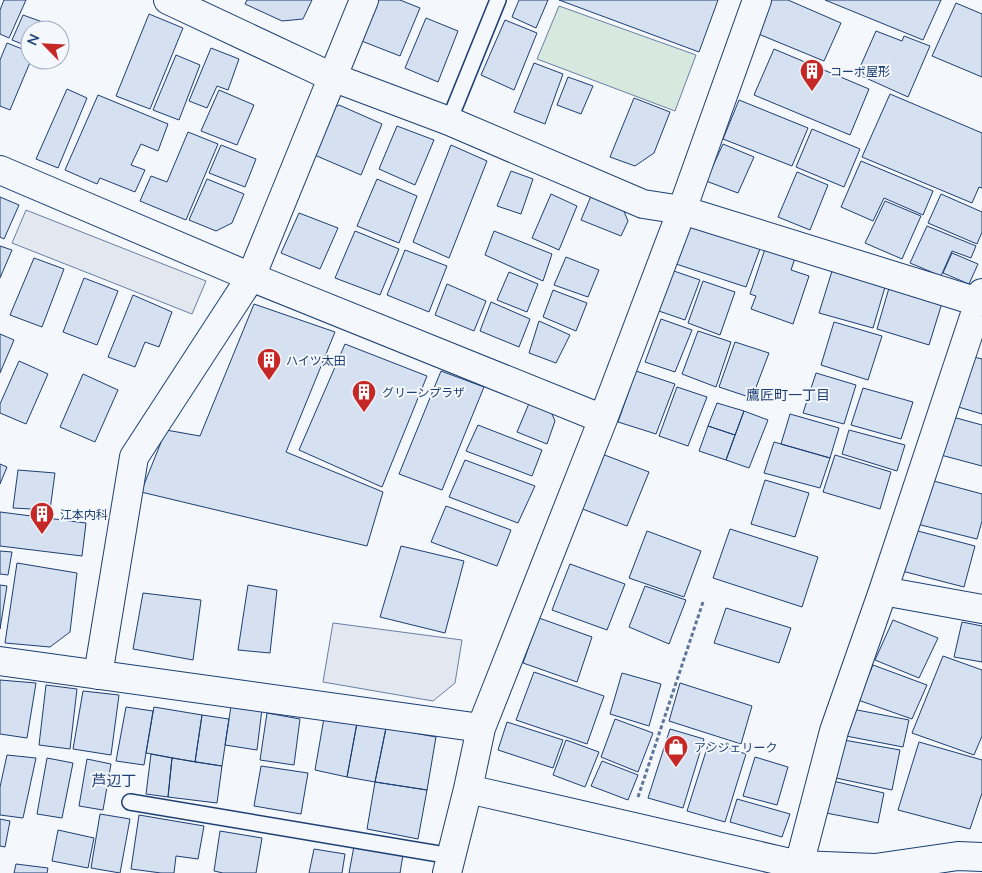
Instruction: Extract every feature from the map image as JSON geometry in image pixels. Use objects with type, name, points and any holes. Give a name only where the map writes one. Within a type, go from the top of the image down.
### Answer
[{"type":"street","points":[[168,0],[332,76],[449,121],[643,204],[682,210],[980,298],[883,591],[834,731],[799,865]]},
{"type":"street","points":[[98,675],[134,457],[251,277],[364,0]]},
{"type":"street","points":[[449,864],[481,728],[603,419],[682,210],[757,0]]},
{"type":"street","points":[[0,170],[251,277],[603,419]]},
{"type":"street","points":[[883,591],[982,609]]},
{"type":"street","points":[[0,661],[481,728]]},
{"type":"street","points":[[468,789],[799,865],[900,869],[958,856],[982,857]]},
{"type":"lane","points":[[449,121],[498,0]]},
{"type":"lane","points":[[130,802],[449,864]]},
{"type":"path","points":[[628,826],[703,602]]},
{"type":"shaded area","points":[[559,6],[696,55],[675,111],[537,59]]},
{"type":"shaded area","points":[[26,210],[206,281],[192,314],[12,243]]},
{"type":"shaded area","points":[[333,623],[462,640],[455,683],[433,701],[323,682]]},
{"type":"building","points":[[4,0],[26,0],[9,38],[0,34],[0,10]]},
{"type":"building","points":[[247,0],[312,0],[303,19],[282,21],[245,4]]},
{"type":"building","points":[[376,0],[400,0],[420,8],[400,56],[359,40]]},
{"type":"building","points":[[519,0],[548,0],[536,28],[512,17]]},
{"type":"building","points":[[559,0],[718,0],[699,52]]},
{"type":"building","points":[[770,0],[788,0],[841,23],[824,61],[756,33]]},
{"type":"building","points":[[825,0],[941,0],[923,40]]},
{"type":"building","points":[[956,3],[982,14],[982,77],[932,56]]},
{"type":"building","points":[[149,14],[183,28],[150,109],[116,96]]},
{"type":"building","points":[[23,15],[37,20],[21,20]]},
{"type":"building","points":[[426,18],[458,31],[438,82],[405,68]]},
{"type":"building","points":[[505,20],[537,33],[514,90],[481,75]]},
{"type":"building","points":[[20,22],[20,43],[12,40]]},
{"type":"building","points":[[876,31],[902,41],[904,36],[930,46],[908,97],[857,74]]},
{"type":"building","points":[[7,43],[20,48],[20,70],[27,70],[10,110],[0,106],[0,60]]},
{"type":"building","points":[[211,48],[239,59],[228,90],[217,86],[207,108],[189,101]]},
{"type":"building","name":"コーポ屋形","points":[[774,49],[869,89],[850,135],[754,95]]},
{"type":"building","points":[[176,55],[200,65],[179,120],[153,110]]},
{"type":"building","points":[[534,63],[563,74],[545,124],[514,112]]},
{"type":"building","points":[[568,77],[593,86],[581,114],[557,105]]},
{"type":"building","points":[[67,89],[87,98],[58,168],[36,159]]},
{"type":"building","points":[[219,90],[254,105],[237,145],[201,131]]},
{"type":"building","points":[[890,94],[982,133],[982,188],[979,187],[972,203],[862,157]]},
{"type":"building","points":[[98,95],[168,124],[158,151],[141,144],[131,165],[145,170],[135,192],[100,178],[97,184],[65,170]]},
{"type":"building","points":[[634,98],[670,112],[654,153],[635,166],[610,157]]},
{"type":"building","points":[[739,100],[808,128],[792,166],[723,139]]},
{"type":"building","points":[[339,105],[382,124],[361,175],[310,153],[327,111]]},
{"type":"building","points":[[397,126],[434,140],[415,185],[379,169]]},
{"type":"building","points":[[812,129],[860,149],[844,187],[796,167]]},
{"type":"building","points":[[188,132],[218,144],[186,220],[140,201],[151,176],[167,182]]},
{"type":"building","points":[[723,144],[754,157],[738,193],[706,181]]},
{"type":"building","points":[[221,145],[256,159],[245,187],[209,173]]},
{"type":"building","points":[[451,145],[487,161],[449,258],[413,242]]},
{"type":"building","points":[[861,161],[933,191],[923,215],[884,198],[873,221],[841,207]]},
{"type":"building","points":[[511,171],[533,179],[521,214],[497,206]]},
{"type":"building","points":[[797,172],[828,185],[810,230],[778,217]]},
{"type":"building","points":[[207,179],[244,194],[232,223],[216,231],[189,220]]},
{"type":"building","points":[[377,179],[417,196],[399,243],[357,226]]},
{"type":"building","points":[[551,194],[577,206],[559,250],[532,238]]},
{"type":"building","points":[[941,194],[982,212],[982,232],[977,244],[928,223]]},
{"type":"building","points":[[591,196],[623,209],[628,221],[621,236],[581,220]]},
{"type":"building","points":[[0,197],[19,205],[4,239],[0,237]]},
{"type":"building","points":[[885,201],[921,216],[902,259],[865,243]]},
{"type":"building","points":[[299,213],[338,228],[320,269],[281,253]]},
{"type":"building","points":[[688,223],[761,246],[746,287],[673,263]]},
{"type":"building","points":[[927,226],[976,246],[971,258],[952,251],[941,276],[910,263]]},
{"type":"building","points":[[355,231],[399,249],[380,295],[335,278]]},
{"type":"building","points":[[494,231],[552,254],[543,281],[485,255]]},
{"type":"building","points":[[0,246],[12,250],[0,278]]},
{"type":"building","points":[[766,246],[796,255],[791,270],[809,276],[793,324],[751,309],[756,296],[750,294]]},
{"type":"building","points":[[405,250],[447,266],[429,312],[387,295]]},
{"type":"building","points":[[952,253],[978,264],[969,284],[943,273]]},
{"type":"building","points":[[566,257],[599,270],[588,297],[554,285]]},
{"type":"building","points":[[34,258],[64,269],[42,327],[10,315]]},
{"type":"building","points":[[668,269],[700,280],[685,320],[653,309]]},
{"type":"building","points":[[832,271],[885,287],[873,328],[819,313]]},
{"type":"building","points":[[509,272],[538,284],[527,312],[497,300]]},
{"type":"building","points":[[84,278],[118,291],[97,345],[63,332]]},
{"type":"building","points":[[703,281],[735,292],[720,335],[688,323]]},
{"type":"building","points":[[447,284],[486,301],[474,331],[435,315]]},
{"type":"building","points":[[889,288],[942,303],[929,345],[877,329]]},
{"type":"building","points":[[553,290],[587,303],[576,331],[543,317]]},
{"type":"building","points":[[133,295],[172,312],[159,347],[145,342],[135,367],[108,357]]},
{"type":"building","points":[[491,302],[530,319],[519,347],[480,331]]},
{"type":"building","name":"ハイツ太田","points":[[254,304],[335,332],[286,452],[383,492],[367,546],[141,492],[166,430],[200,436]]},
{"type":"building","points":[[661,319],[692,330],[675,372],[645,362]]},
{"type":"building","points":[[539,321],[570,335],[556,363],[529,353]]},
{"type":"building","points":[[834,322],[882,336],[868,380],[821,365]]},
{"type":"building","points":[[698,331],[731,342],[716,387],[682,374]]},
{"type":"building","points":[[0,334],[14,340],[0,373]]},
{"type":"building","points":[[735,342],[769,353],[752,398],[719,387]]},
{"type":"building","name":"グリーンプラザ","points":[[345,344],[427,376],[382,487],[299,450]]},
{"type":"building","points":[[970,356],[982,359],[982,414],[955,406]]},
{"type":"building","points":[[19,361],[48,374],[26,424],[0,413],[0,404]]},
{"type":"building","points":[[441,371],[484,387],[442,490],[399,474]]},
{"type":"building","points":[[636,371],[675,384],[656,434],[618,422]]},
{"type":"building","points":[[816,373],[856,385],[844,424],[803,413]]},
{"type":"building","points":[[83,374],[118,390],[95,442],[60,427]]},
{"type":"building","points":[[677,387],[707,397],[688,446],[659,436]]},
{"type":"building","points":[[863,388],[913,402],[901,439],[851,425]]},
{"type":"building","points":[[530,401],[549,407],[555,421],[547,444],[517,432]]},
{"type":"building","points":[[717,403],[744,411],[735,435],[708,426]]},
{"type":"building","points":[[744,411],[768,420],[749,468],[726,460]]},
{"type":"building","points":[[790,414],[839,428],[830,458],[781,444]]},
{"type":"building","points":[[949,416],[982,425],[982,466],[937,454]]},
{"type":"building","points":[[478,425],[542,450],[532,476],[466,451]]},
{"type":"building","points":[[708,426],[735,435],[726,460],[699,451]]},
{"type":"building","points":[[849,430],[905,445],[897,471],[842,454]]},
{"type":"building","points":[[774,442],[830,458],[820,488],[764,473]]},
{"type":"building","points":[[602,454],[649,472],[627,526],[580,508]]},
{"type":"building","points":[[835,455],[891,472],[880,509],[823,492]]},
{"type":"building","points":[[465,460],[535,486],[518,523],[449,497]]},
{"type":"building","points":[[0,464],[7,467],[0,484]]},
{"type":"building","points":[[18,470],[55,473],[50,510],[13,508]]},
{"type":"building","points":[[765,480],[809,493],[795,537],[751,524]]},
{"type":"building","points":[[930,480],[982,494],[982,521],[977,539],[917,524]]},
{"type":"building","points":[[446,506],[511,530],[497,566],[431,542]]},
{"type":"building","name":"江本内科","points":[[0,512],[86,523],[82,556],[0,546]]},
{"type":"building","points":[[730,529],[818,557],[802,607],[713,578]]},
{"type":"building","points":[[914,530],[975,546],[964,587],[902,571]]},
{"type":"building","points":[[647,531],[701,551],[684,597],[629,578]]},
{"type":"building","points":[[401,546],[464,561],[445,633],[380,617]]},
{"type":"building","points":[[0,551],[12,552],[8,575],[0,574]]},
{"type":"building","points":[[17,563],[77,573],[70,632],[50,647],[5,643]]},
{"type":"building","points":[[570,564],[625,584],[607,630],[552,610]]},
{"type":"building","points":[[0,585],[7,586],[0,629]]},
{"type":"building","points":[[248,585],[277,590],[270,653],[238,650]]},
{"type":"building","points":[[645,586],[686,600],[669,644],[629,627]]},
{"type":"building","points":[[143,593],[201,600],[193,660],[133,649]]},
{"type":"building","points":[[726,608],[791,628],[779,663],[714,643]]},
{"type":"building","points":[[539,618],[592,637],[577,682],[523,663]]},
{"type":"building","points":[[893,620],[938,638],[919,678],[875,660]]},
{"type":"building","points":[[962,622],[982,626],[982,662],[954,657]]},
{"type":"building","points":[[943,656],[982,670],[982,736],[974,755],[912,733]]},
{"type":"building","points":[[873,665],[927,685],[912,719],[858,700]]},
{"type":"building","points":[[534,672],[604,696],[587,744],[516,720]]},
{"type":"building","points":[[622,673],[661,684],[649,726],[610,714]]},
{"type":"building","points":[[0,680],[36,683],[27,738],[0,734]]},
{"type":"building","points":[[680,683],[752,706],[741,744],[669,721]]},
{"type":"building","points":[[46,685],[77,689],[70,749],[39,745]]},
{"type":"building","points":[[83,691],[119,695],[111,755],[73,749]]},
{"type":"building","points":[[231,706],[262,709],[257,750],[225,745]]},
{"type":"building","points":[[126,707],[153,711],[144,765],[116,761]]},
{"type":"building","points":[[154,707],[202,715],[195,762],[146,753]]},
{"type":"building","points":[[852,709],[909,720],[903,747],[846,736]]},
{"type":"building","points":[[267,713],[300,719],[294,765],[260,760]]},
{"type":"building","points":[[202,715],[229,719],[222,766],[195,762]]},
{"type":"building","points":[[324,718],[357,723],[347,777],[315,770]]},
{"type":"building","points":[[615,719],[653,733],[638,772],[601,757]]},
{"type":"building","points":[[507,722],[563,740],[553,768],[498,750]]},
{"type":"building","points":[[357,723],[386,728],[375,782],[347,777]]},
{"type":"building","points":[[386,728],[436,737],[427,790],[375,782]]},
{"type":"building","name":"アンジェリーク","points":[[670,729],[704,739],[683,808],[648,798]]},
{"type":"building","points":[[566,740],[599,752],[585,787],[553,775]]},
{"type":"building","points":[[844,740],[900,750],[892,790],[836,778]]},
{"type":"building","points":[[709,742],[746,754],[725,822],[687,811]]},
{"type":"building","points":[[919,742],[982,760],[982,793],[970,829],[898,810]]},
{"type":"building","points":[[151,754],[172,758],[168,797],[146,794]]},
{"type":"building","points":[[7,755],[36,758],[23,818],[0,815],[0,787]]},
{"type":"building","points":[[755,757],[788,767],[777,805],[743,796]]},
{"type":"building","points":[[47,758],[73,763],[62,818],[37,814]]},
{"type":"building","points":[[172,758],[222,766],[217,803],[168,797]]},
{"type":"building","points":[[87,759],[111,764],[103,810],[79,806]]},
{"type":"building","points":[[602,761],[638,775],[628,800],[591,786]]},
{"type":"building","points":[[261,766],[308,773],[301,814],[254,806]]},
{"type":"building","points":[[833,781],[884,793],[878,823],[826,813]]},
{"type":"building","points":[[375,782],[427,790],[418,839],[367,829]]},
{"type":"building","points":[[737,799],[790,814],[782,837],[730,822]]},
{"type":"building","points":[[100,814],[130,819],[120,873],[91,868]]},
{"type":"building","points":[[139,815],[204,826],[198,859],[176,856],[174,873],[131,869]]},
{"type":"building","points":[[0,819],[10,821],[5,847],[0,846]]},
{"type":"building","points":[[58,830],[94,838],[88,868],[52,861]]},
{"type":"building","points":[[220,831],[262,838],[256,873],[223,873],[214,871]]},
{"type":"building","points":[[354,846],[403,855],[400,873],[349,873]]},
{"type":"building","points":[[314,849],[345,854],[342,873],[309,873]]},
{"type":"building","points":[[16,864],[48,868],[47,873],[14,873]]},
{"type":"place","name":"コーポ屋形","points":[[812,92]]},
{"type":"place","name":"ハイツ太田","points":[[269,381]]},
{"type":"place","name":"グリーンプラザ","points":[[364,413]]},
{"type":"place","name":"江本内科","points":[[42,535]]},
{"type":"place","name":"アンジェリーク","points":[[676,768]]},
{"type":"district","name":"鷹匠町一丁目","points":[[788,395]]},
{"type":"district","name":"芦辺丁","points":[[114,780]]}]
